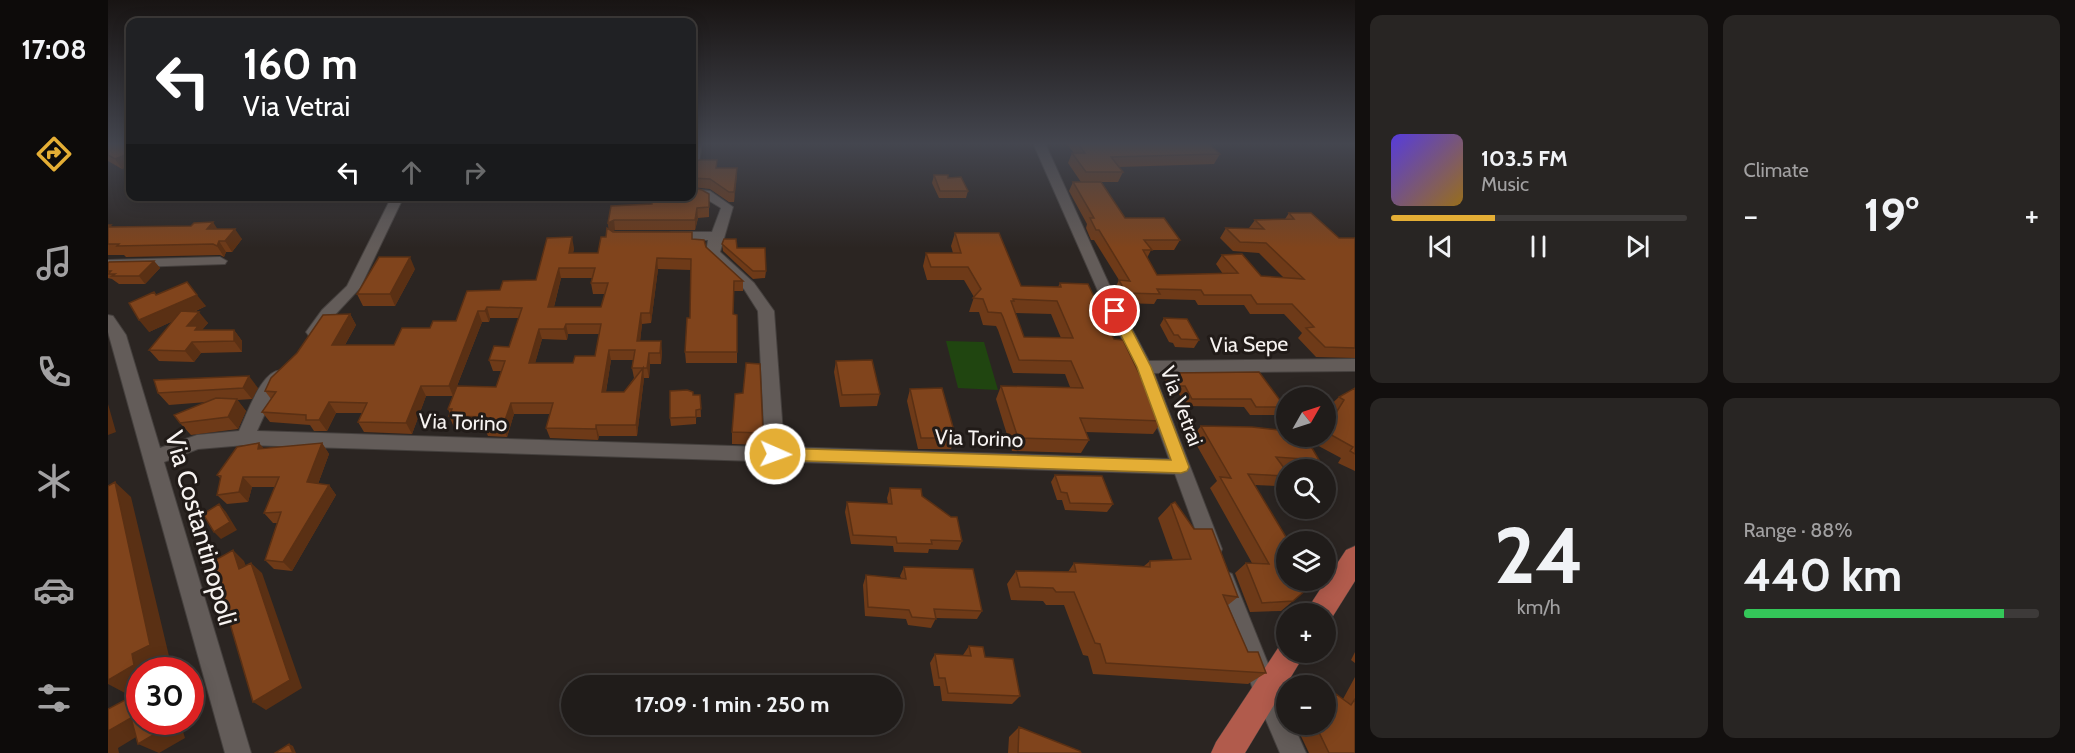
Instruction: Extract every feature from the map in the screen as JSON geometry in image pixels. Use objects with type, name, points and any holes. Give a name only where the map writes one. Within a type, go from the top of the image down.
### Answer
[{"type":"main road","points":[[1325,603],[1355,558]]},
{"type":"main road","points":[[1227,753],[1285,663]]},
{"type":"street","name":"Via Vetrai","points":[[1055,178],[1105,291],[1144,367],[1266,692],[1293,753]]},
{"type":"street","points":[[696,193],[706,194],[727,207],[727,216],[715,236],[713,252],[748,283],[766,311],[775,454]]},
{"type":"street","points":[[305,346],[320,323],[353,288],[396,201]]},
{"type":"street","points":[[660,236],[715,236]]},
{"type":"street","points":[[108,264],[220,261]]},
{"type":"street","name":"Via Costantinopoli","points":[[108,320],[118,335],[238,753]]},
{"type":"street","name":"Via Sepe","points":[[1144,367],[1355,365]]},
{"type":"street","points":[[246,438],[270,384],[288,366]]},
{"type":"street","name":"Via Torino","points":[[153,459],[197,441],[246,438],[1181,467]]},
{"type":"green space","points":[[946,341],[984,342],[998,390],[958,388]]},
{"type":"building","points":[[696,178],[736,178],[734,192],[729,192],[710,179]]},
{"type":"building","points":[[935,178],[962,178],[968,191],[940,191]]},
{"type":"building","points":[[1073,182],[1101,182],[1125,218],[1164,218],[1180,240],[1144,240],[1152,250],[1143,250],[1157,275],[1238,273],[1222,255],[1242,254],[1261,276],[1304,279],[1266,243],[1240,242],[1226,228],[1264,229],[1255,220],[1294,219],[1289,213],[1311,213],[1339,238],[1355,238],[1355,348],[1325,347],[1306,328],[1314,327],[1292,304],[1257,304],[1251,295],[1204,295],[1201,290],[1157,289],[1160,294],[1126,293],[1119,280],[1130,281],[1099,230],[1096,230],[1090,218],[1094,218]]},
{"type":"building","points":[[696,189],[709,194],[709,207],[697,208],[695,220],[614,220],[608,223],[611,206],[652,204],[652,201],[696,201]]},
{"type":"building","points":[[213,222],[207,229],[235,229],[225,241],[219,241],[217,246],[213,244],[117,246],[119,244],[108,244],[108,225],[111,225],[109,227],[191,226],[194,223]]},
{"type":"building","points":[[607,228],[613,232],[692,232],[692,239],[704,240],[706,247],[743,281],[734,281],[733,314],[737,315],[737,352],[685,352],[687,318],[690,318],[691,259],[657,258],[650,313],[641,313],[637,341],[661,341],[660,353],[649,353],[647,368],[643,368],[636,425],[596,425],[596,429],[546,428],[553,403],[511,403],[503,426],[483,426],[486,417],[449,416],[452,409],[448,409],[457,386],[496,387],[505,361],[489,360],[494,346],[509,347],[522,308],[487,307],[485,311],[478,311],[449,386],[421,386],[406,423],[358,422],[367,403],[329,402],[319,420],[306,420],[306,415],[262,412],[276,392],[265,391],[271,378],[297,353],[323,315],[350,314],[332,345],[394,345],[402,328],[430,328],[433,321],[456,321],[467,291],[500,290],[503,281],[536,280],[547,238],[572,237],[569,253],[598,253],[601,237],[606,237]],"holes":[[[559,268],[595,268],[591,283],[608,283],[601,307],[548,307]],[[566,324],[601,324],[595,356],[575,356],[573,363],[529,363],[539,329],[564,329]],[[609,350],[635,350],[632,368],[643,368],[624,392],[602,392]]]},
{"type":"building","points":[[955,233],[999,233],[1021,286],[1061,287],[1060,283],[1088,284],[1114,339],[1123,340],[1162,421],[1080,418],[1089,440],[1018,438],[1001,386],[1083,388],[1071,361],[1019,360],[1001,313],[988,312],[983,299],[973,298],[981,289],[968,267],[931,267],[926,253],[961,253]],"holes":[[[1013,299],[1057,301],[1073,338],[1024,337],[1011,301],[1014,301]]]},
{"type":"building","points":[[724,239],[736,239],[737,248],[765,248],[766,271],[753,271],[722,244]]},
{"type":"building","points":[[379,257],[410,257],[390,294],[357,294]]},
{"type":"building","points":[[154,261],[139,276],[108,274],[111,271],[108,271],[109,262]]},
{"type":"building","points":[[187,282],[197,295],[139,320],[129,303],[154,292],[156,295]]},
{"type":"building","points":[[181,311],[199,312],[187,326],[198,326],[195,330],[234,330],[234,341],[192,342],[185,351],[149,350]]},
{"type":"building","points":[[1164,318],[1187,319],[1199,340],[1181,339],[1178,335],[1174,335]]},
{"type":"building","points":[[872,360],[880,394],[842,395],[836,361]]},
{"type":"building","points":[[746,363],[760,364],[763,433],[732,432],[735,394],[743,393]]},
{"type":"building","points":[[1259,372],[1276,395],[1276,407],[1256,407],[1251,399],[1192,399],[1185,386],[1178,386],[1171,373]]},
{"type":"building","points":[[249,376],[243,388],[158,393],[154,380]]},
{"type":"building","points":[[942,388],[956,438],[921,438],[910,389]]},
{"type":"building","points":[[1355,388],[1355,454],[1350,451],[1353,447],[1336,438],[1336,413],[1344,400],[1339,397]]},
{"type":"building","points":[[670,391],[693,392],[693,395],[700,395],[701,409],[696,410],[696,417],[670,418]]},
{"type":"building","points":[[216,398],[237,399],[228,417],[180,423],[174,415]]},
{"type":"building","points":[[1201,426],[1276,430],[1276,447],[1311,447],[1318,459],[1276,457],[1276,475],[1248,474],[1282,531],[1276,531],[1276,591],[1305,591],[1293,601],[1262,603],[1246,563],[1269,564],[1220,477],[1231,478]]},
{"type":"building","points":[[259,443],[258,449],[322,443],[307,482],[329,485],[283,562],[265,560],[281,512],[264,513],[279,477],[243,477],[239,492],[217,495],[221,476],[217,475],[237,447]]},
{"type":"building","points":[[1055,475],[1102,476],[1113,504],[1070,503],[1067,493],[1061,492]]},
{"type":"building","points":[[115,482],[150,645],[132,654],[133,657],[126,657],[126,670],[108,680],[108,486]]},
{"type":"building","points":[[890,488],[921,489],[922,496],[951,517],[957,517],[962,541],[931,540],[932,544],[897,543],[896,537],[853,535],[847,502],[892,504]]},
{"type":"building","points":[[1175,502],[1194,529],[1212,529],[1238,597],[1223,595],[1248,652],[1258,652],[1266,673],[1106,663],[1100,644],[1095,643],[1074,592],[1056,592],[1053,588],[1020,587],[1016,571],[1076,572],[1074,563],[1150,567],[1150,561],[1191,559],[1171,504]]},
{"type":"building","points":[[219,504],[230,522],[214,532],[203,514]]},
{"type":"building","points":[[233,550],[239,569],[251,563],[290,680],[253,702],[212,562]]},
{"type":"building","points":[[904,567],[973,569],[982,611],[934,609],[936,619],[912,617],[909,610],[868,607],[866,575],[906,579]]},
{"type":"building","points":[[969,646],[983,647],[985,657],[1013,659],[1020,696],[948,693],[945,678],[939,678],[935,654],[971,656]]},
{"type":"building","points":[[1336,694],[1351,705],[1355,699],[1355,753],[1329,753],[1320,735],[1336,735]]},
{"type":"building","points":[[126,699],[126,721],[108,731],[108,709]]},
{"type":"building","points":[[1019,727],[1080,751],[1081,753],[1018,753]]},
{"type":"building","points":[[136,735],[153,735],[138,744]]},
{"type":"building","points":[[289,744],[293,753],[275,753]]},
{"type":"route","points":[[775,454],[1181,467],[1144,367],[1115,311]]}]
